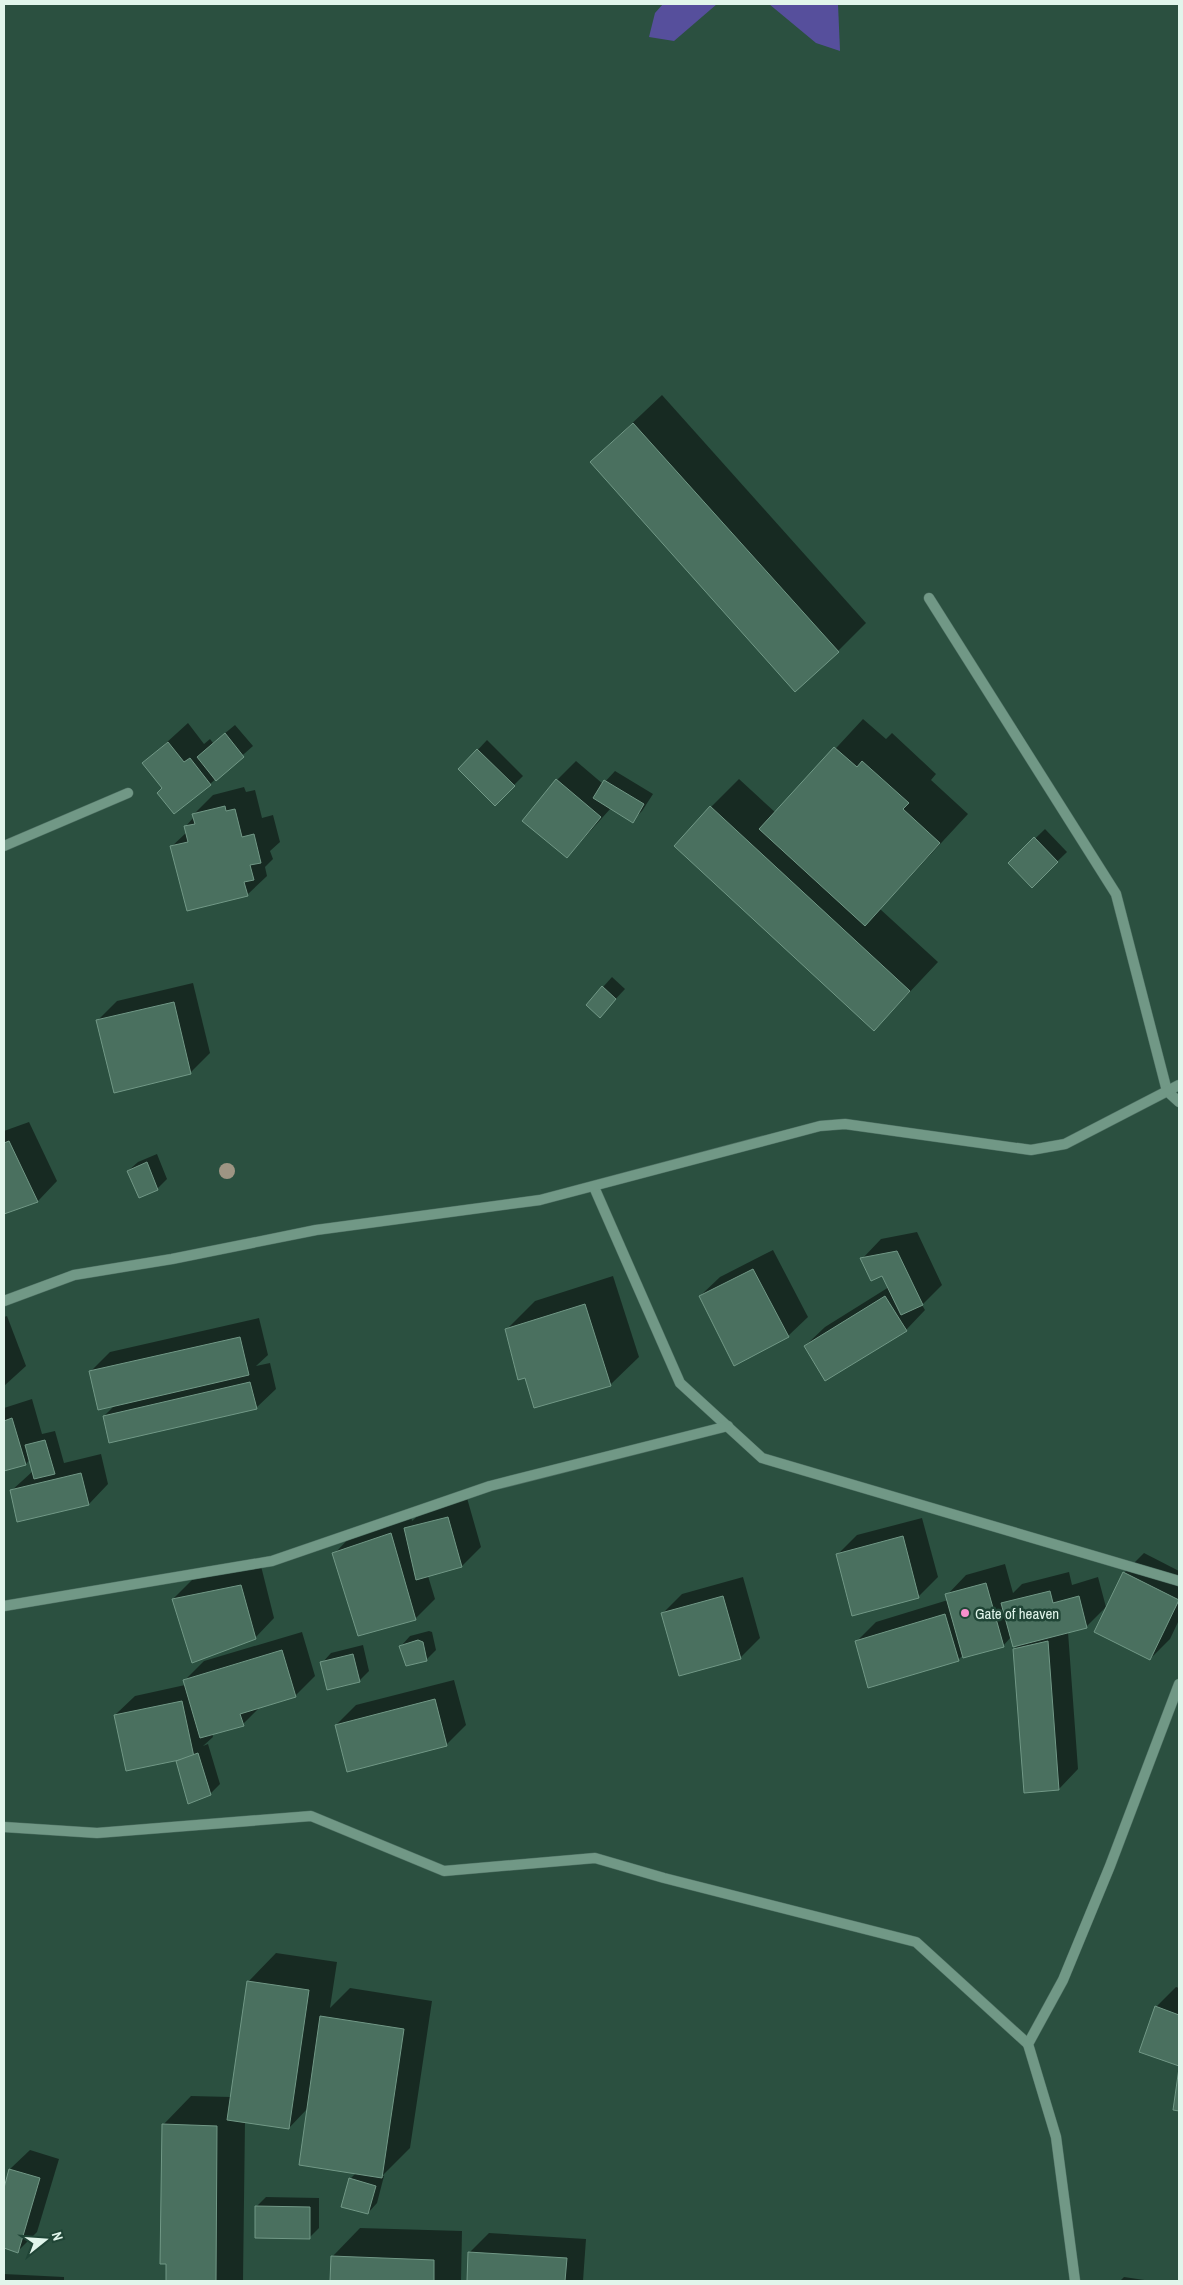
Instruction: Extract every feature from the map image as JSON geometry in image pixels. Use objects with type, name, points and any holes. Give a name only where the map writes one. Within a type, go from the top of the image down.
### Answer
[{"type":"street","points":[[929,598],[1116,894],[1167,1091],[1179,1102]]},
{"type":"street","points":[[4,846],[128,793]]},
{"type":"street","points":[[4,1301],[74,1275],[172,1259],[316,1230],[540,1200],[820,1126],[844,1124],[1032,1150],[1064,1144],[1179,1085]]},
{"type":"street","points":[[594,1186],[680,1383],[762,1458],[1179,1581]]},
{"type":"street","points":[[4,1606],[272,1561],[490,1486],[728,1426]]},
{"type":"street","points":[[1028,2044],[1074,1954],[1110,1866],[1179,1684]]},
{"type":"street","points":[[4,1827],[97,1833],[311,1816],[444,1871],[595,1858],[664,1878],[916,1942],[1028,2044],[1056,2137],[1076,2281]]},
{"type":"shaded area","points":[[663,4],[717,4],[674,41],[649,37],[655,13]]},
{"type":"shaded area","points":[[769,4],[838,4],[840,51],[816,43]]},
{"type":"building","points":[[633,423],[839,652],[795,692],[590,462]]},
{"type":"building","points":[[225,733],[244,757],[216,781],[197,757]]},
{"type":"building","points":[[168,742],[184,762],[190,758],[211,785],[174,814],[157,793],[162,788],[142,763]]},
{"type":"building","points":[[834,747],[857,767],[862,761],[909,803],[903,809],[940,843],[865,926],[759,829]]},
{"type":"building","points":[[477,749],[515,786],[495,806],[458,769]]},
{"type":"building","points":[[556,779],[601,817],[567,858],[522,821]]},
{"type":"building","points":[[604,780],[644,804],[633,823],[593,798]]},
{"type":"building","points":[[225,806],[226,811],[235,809],[242,837],[254,834],[261,863],[250,865],[254,880],[244,882],[248,896],[187,911],[170,846],[188,842],[184,826],[195,824],[192,814]]},
{"type":"building","points":[[710,806],[910,991],[874,1031],[674,846]]},
{"type":"building","points":[[1034,837],[1058,862],[1032,888],[1008,863]]},
{"type":"building","points":[[602,986],[616,999],[600,1018],[586,1005]]},
{"type":"building","points":[[174,1002],[191,1074],[114,1093],[96,1020]]},
{"type":"building","points":[[9,1141],[38,1202],[4,1214],[4,1143]]},
{"type":"building","points":[[147,1162],[158,1190],[139,1198],[127,1171]]},
{"type":"building","points":[[897,1251],[923,1305],[901,1315],[882,1276],[871,1281],[860,1258]]},
{"type":"building","points":[[753,1269],[789,1337],[734,1366],[699,1296]]},
{"type":"building","points":[[885,1296],[907,1331],[825,1381],[804,1346]]},
{"type":"building","points":[[585,1304],[611,1386],[534,1408],[525,1378],[518,1380],[505,1329]]},
{"type":"building","points":[[240,1337],[249,1375],[98,1410],[89,1371]]},
{"type":"building","points":[[250,1382],[257,1409],[109,1443],[103,1416]]},
{"type":"building","points":[[12,1418],[26,1465],[4,1471],[4,1421]]},
{"type":"building","points":[[45,1440],[55,1474],[34,1479],[25,1445]]},
{"type":"building","points":[[81,1473],[89,1505],[17,1522],[10,1490]]},
{"type":"building","points":[[448,1517],[462,1567],[416,1580],[404,1528]]},
{"type":"building","points":[[391,1533],[416,1620],[358,1636],[332,1553]]},
{"type":"building","points":[[903,1536],[919,1598],[852,1616],[836,1554]]},
{"type":"building","points":[[1123,1572],[1179,1600],[1150,1660],[1094,1632]]},
{"type":"building","points":[[986,1583],[1004,1647],[963,1658],[945,1594]]},
{"type":"building","points":[[241,1585],[256,1639],[192,1663],[172,1599]]},
{"type":"building","points":[[1050,1591],[1053,1603],[1079,1596],[1087,1628],[1013,1647],[1001,1603]]},
{"type":"building","points":[[723,1596],[741,1659],[679,1676],[661,1613]]},
{"type":"building","points":[[945,1614],[959,1661],[868,1688],[855,1641]]},
{"type":"building","points":[[418,1640],[423,1642],[427,1661],[406,1666],[399,1646]]},
{"type":"building","points":[[1048,1641],[1059,1790],[1024,1793],[1013,1649]]},
{"type":"building","points":[[282,1650],[296,1697],[240,1714],[244,1726],[200,1738],[183,1680]]},
{"type":"building","points":[[353,1654],[360,1682],[327,1690],[320,1662]]},
{"type":"building","points":[[435,1699],[447,1746],[347,1772],[335,1725]]},
{"type":"building","points":[[182,1701],[194,1757],[126,1771],[114,1715]]},
{"type":"building","points":[[198,1753],[211,1795],[188,1804],[176,1761]]},
{"type":"building","points":[[247,1981],[309,1990],[289,2129],[227,2120]]},
{"type":"building","points":[[1155,2006],[1179,2015],[1179,2066],[1139,2052]]},
{"type":"building","points":[[320,2016],[404,2029],[382,2178],[299,2165]]},
{"type":"building","points":[[1179,2068],[1179,2111],[1173,2110]]},
{"type":"building","points":[[162,2124],[217,2126],[216,2281],[166,2281],[166,2264],[160,2264]]},
{"type":"building","points":[[9,2169],[40,2178],[18,2253],[4,2248],[4,2188]]},
{"type":"building","points":[[349,2178],[376,2186],[368,2214],[341,2207]]},
{"type":"building","points":[[255,2206],[310,2207],[310,2239],[255,2238]]},
{"type":"building","points":[[468,2252],[567,2258],[565,2281],[467,2281]]},
{"type":"building","points":[[331,2256],[434,2260],[434,2281],[330,2281]]},
{"type":"place","name":"Gate of heaven","points":[[965,1613]]}]
